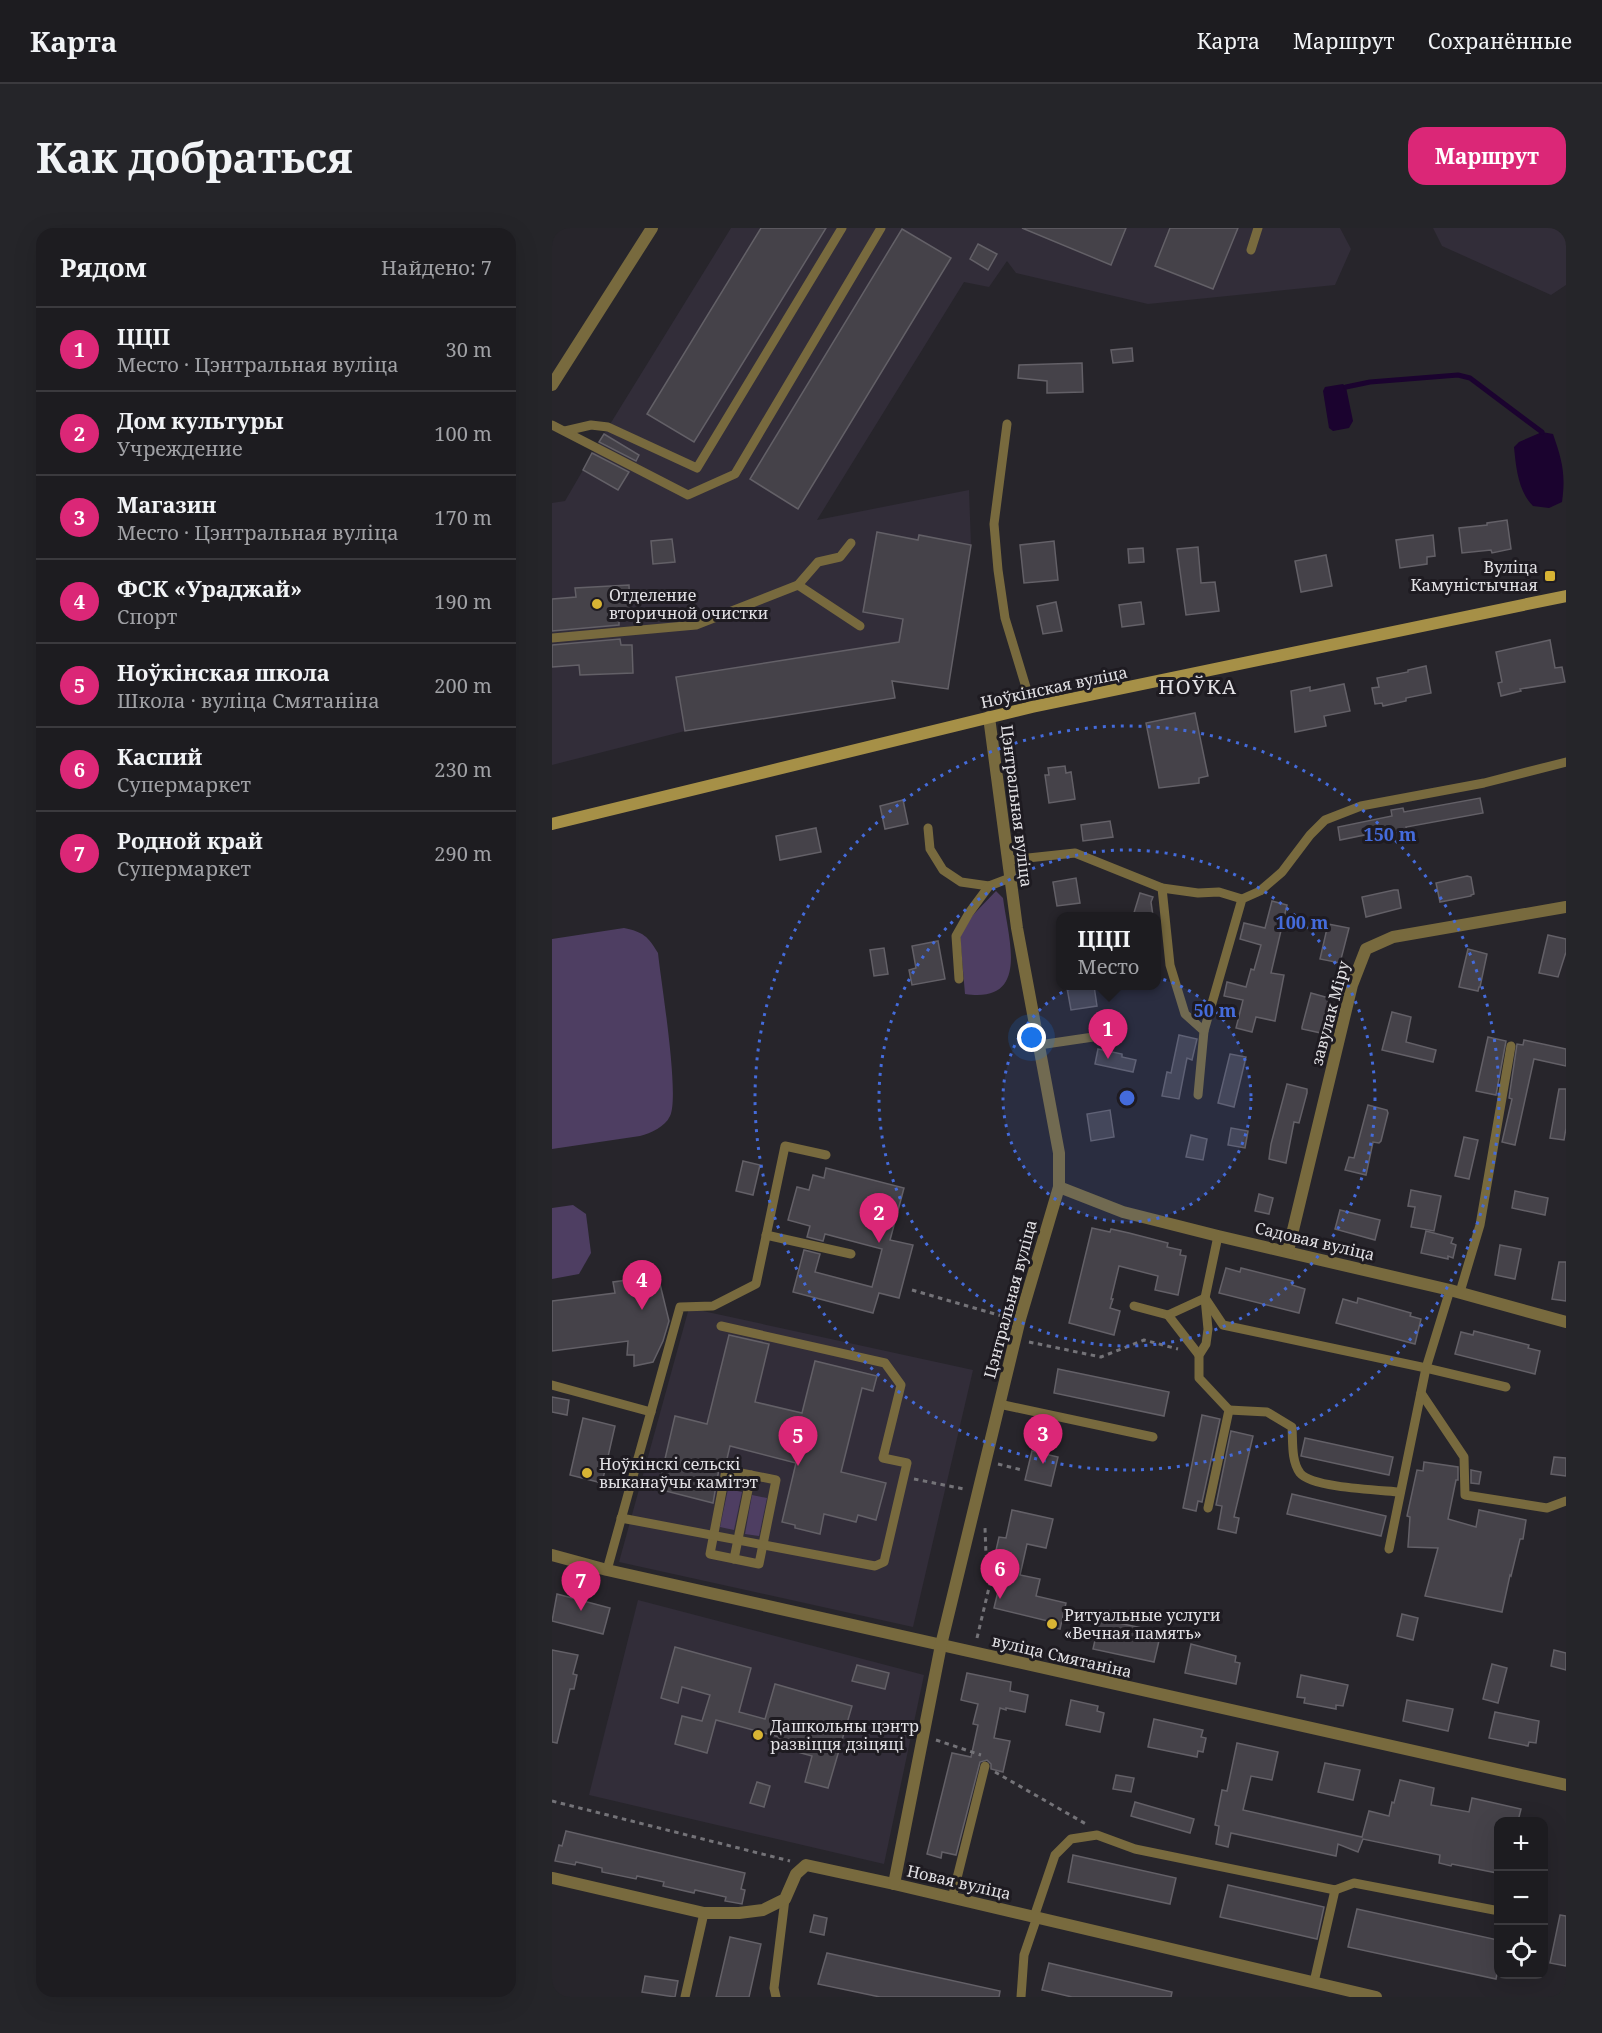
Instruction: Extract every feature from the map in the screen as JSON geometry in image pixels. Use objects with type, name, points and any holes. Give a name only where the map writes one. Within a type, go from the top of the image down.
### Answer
[{"type":"main road","name":"Ноўкінская вуліца","points":[[552,824],[1032,707],[1566,596]]},
{"type":"street","points":[[552,385],[652,228]]},
{"type":"street","name":"Цэнтральная вуліца","points":[[894,1884],[940,1645],[1015,1340],[1059,1187],[1059,1153],[1017,928],[989,717]]},
{"type":"street","name":"завулак Міру","points":[[1288,1251],[1352,986],[1366,949],[1393,937],[1566,907]]},
{"type":"street","name":"Садовая вуліца","points":[[1059,1187],[1123,1212],[1455,1291],[1566,1322]]},
{"type":"street","name":"вуліца Смятаніна","points":[[552,1555],[607,1570],[1566,1785]]},
{"type":"street","points":[[553,1878],[704,1913],[763,1910],[785,1899],[796,1874],[806,1865]]},
{"type":"street","name":"Новая вуліца","points":[[806,1865],[1376,1997]]},
{"type":"lane","points":[[565,431],[591,425],[608,428],[697,468],[842,228]]},
{"type":"lane","points":[[552,425],[688,495],[735,474],[881,228]]},
{"type":"lane","points":[[1251,250],[1258,228]]},
{"type":"lane","points":[[1007,424],[994,524],[998,570],[1005,618],[1032,707]]},
{"type":"lane","points":[[552,638],[696,625],[798,585],[818,562],[840,557],[851,543]]},
{"type":"lane","points":[[798,585],[860,626]]},
{"type":"lane","points":[[1008,860],[1075,853],[1162,888],[1198,893],[1219,892],[1242,899],[1260,891],[1282,872],[1310,835],[1325,820],[1362,806],[1484,783],[1566,762]]},
{"type":"lane","points":[[928,828],[930,849],[943,870],[961,882],[988,886],[1010,878]]},
{"type":"lane","points":[[959,979],[956,936],[988,886]]},
{"type":"lane","points":[[1162,888],[1170,965],[1185,1014],[1204,1031]]},
{"type":"lane","points":[[1198,1095],[1204,1031],[1242,899]]},
{"type":"lane","points":[[1038,1045],[1100,1036]]},
{"type":"lane","points":[[1389,1549],[1426,1368],[1480,1226],[1511,1046]]},
{"type":"lane","points":[[607,1570],[680,1307],[713,1306],[756,1284],[785,1146],[826,1155]]},
{"type":"lane","points":[[766,1235],[851,1254]]},
{"type":"lane","points":[[1218,1236],[1205,1298],[1208,1329],[1206,1344],[1199,1355],[1199,1378],[1229,1410],[1267,1412],[1292,1427],[1294,1463],[1301,1475],[1324,1484],[1400,1492]]},
{"type":"lane","points":[[1168,1315],[1205,1298]]},
{"type":"lane","points":[[1205,1298],[1223,1325],[1506,1387]]},
{"type":"lane","points":[[1134,1306],[1168,1315],[1199,1355]]},
{"type":"lane","points":[[621,1518],[875,1566],[884,1562],[907,1462],[883,1458],[901,1384],[885,1363],[721,1326]]},
{"type":"lane","points":[[552,1385],[651,1412]]},
{"type":"lane","points":[[1420,1394],[1464,1457],[1464,1495],[1547,1508],[1566,1501]]},
{"type":"lane","points":[[999,1404],[1153,1437]]},
{"type":"lane","points":[[1208,1508],[1229,1410]]},
{"type":"lane","points":[[726,1470],[751,1475],[776,1480],[759,1564],[710,1554],[726,1470]]},
{"type":"lane","points":[[734,1559],[751,1475]]},
{"type":"lane","points":[[951,1898],[985,1766]]},
{"type":"lane","points":[[1021,1997],[1024,1956],[1035,1917],[1055,1855],[1071,1839],[1097,1835],[1135,1849],[1335,1890],[1354,1883],[1494,1910]]},
{"type":"lane","points":[[1314,1982],[1335,1890]]},
{"type":"lane","points":[[776,1997],[774,1988],[785,1899]]},
{"type":"lane","points":[[685,1997],[704,1913]]},
{"type":"path","points":[[912,1290],[1002,1317],[1015,1340],[1101,1357],[1144,1340],[1199,1355]]},
{"type":"path","points":[[996,1464],[1022,1470]]},
{"type":"path","points":[[904,1477],[978,1492]]},
{"type":"path","points":[[974,1653],[992,1575],[986,1555],[985,1520]]},
{"type":"path","points":[[923,1736],[983,1756],[985,1766],[1088,1825],[1097,1835]]},
{"type":"path","points":[[552,1801],[806,1865]]},
{"type":"shaded area","points":[[731,228],[1340,228],[1351,249],[1335,285],[1148,304],[1016,273],[1007,261],[989,287],[964,282],[817,520],[969,490],[971,545],[948,689],[892,681],[895,698],[685,731],[552,765],[552,503],[565,501]]},
{"type":"shaded area","points":[[1433,228],[1566,228],[1566,285],[1551,295],[1442,246]]},
{"type":"shaded area","points":[[1343,384],[1346,387],[1353,421],[1349,428],[1333,431],[1329,428],[1323,391],[1325,387]]},
{"type":"shaded area","points":[[1542,432],[1553,434],[1563,475],[1562,502],[1549,508],[1533,506],[1528,500],[1519,478],[1514,447],[1519,442]]},
{"type":"shaded area","points":[[996,891],[1003,898],[1011,949],[1011,965],[1007,979],[999,989],[986,994],[965,994],[960,936],[972,916]]},
{"type":"shaded area","points":[[624,928],[644,936],[658,953],[673,1086],[670,1116],[661,1126],[640,1136],[552,1149],[552,939]]},
{"type":"shaded area","points":[[573,1205],[586,1214],[591,1253],[579,1274],[552,1279],[552,1208]]},
{"type":"shaded area","points":[[689,1308],[973,1370],[913,1627],[619,1562]]},
{"type":"shaded area","points":[[728,1489],[742,1492],[734,1530],[720,1527]]},
{"type":"shaded area","points":[[752,1495],[767,1498],[759,1536],[745,1534]]},
{"type":"shaded area","name":"Дашкольны цэнтр развіцця дзіцяці","points":[[638,1600],[924,1675],[884,1864],[589,1795]]},
{"type":"building","points":[[761,228],[826,228],[694,442],[647,414]]},
{"type":"building","points":[[1022,228],[1126,228],[1111,265]]},
{"type":"building","points":[[1170,228],[1238,228],[1213,289],[1155,266]]},
{"type":"building","points":[[902,229],[951,258],[798,509],[750,479]]},
{"type":"building","points":[[978,244],[997,254],[988,270],[970,259]]},
{"type":"building","points":[[1132,348],[1133,361],[1113,363],[1111,350]]},
{"type":"building","points":[[1082,363],[1083,392],[1047,393],[1047,381],[1018,378],[1019,365]]},
{"type":"building","points":[[604,434],[639,455],[636,461],[599,442]]},
{"type":"building","points":[[592,453],[629,472],[618,490],[583,470]]},
{"type":"building","points":[[1507,520],[1511,549],[1492,553],[1491,550],[1462,553],[1459,528]]},
{"type":"building","points":[[877,532],[918,540],[919,535],[971,545],[948,689],[892,681],[895,698],[685,731],[676,677],[899,642],[903,619],[863,612]]},
{"type":"building","points":[[1433,535],[1435,556],[1427,557],[1427,564],[1400,568],[1396,540]]},
{"type":"building","points":[[672,539],[675,562],[653,564],[651,541]]},
{"type":"building","points":[[1054,541],[1058,580],[1024,583],[1020,545]]},
{"type":"building","points":[[1198,547],[1201,583],[1215,582],[1219,611],[1186,615],[1177,549]]},
{"type":"building","points":[[1143,548],[1144,562],[1129,563],[1128,549]]},
{"type":"building","points":[[1326,555],[1332,586],[1301,592],[1295,561]]},
{"type":"building","points":[[629,585],[630,612],[619,612],[619,625],[552,631],[552,599],[576,597],[575,588]]},
{"type":"building","points":[[1056,602],[1062,631],[1043,634],[1037,606]]},
{"type":"building","points":[[1141,602],[1144,624],[1122,627],[1119,605]]},
{"type":"building","points":[[620,639],[621,645],[632,645],[633,673],[580,675],[579,665],[552,667],[552,645]]},
{"type":"building","points":[[1550,640],[1555,668],[1562,667],[1565,682],[1520,689],[1521,691],[1501,696],[1498,683],[1502,682],[1496,652]]},
{"type":"building","points":[[1426,666],[1431,693],[1383,706],[1382,703],[1375,704],[1372,688],[1379,687],[1377,678]]},
{"type":"building","points":[[1344,684],[1350,711],[1324,716],[1326,726],[1295,732],[1291,691],[1310,687],[1310,691]]},
{"type":"building","points":[[1195,713],[1208,776],[1199,778],[1199,783],[1159,788],[1146,723]]},
{"type":"building","points":[[1065,766],[1066,773],[1071,772],[1075,799],[1049,803],[1045,775],[1049,775],[1048,768]]},
{"type":"building","points":[[1480,798],[1483,813],[1406,827],[1407,831],[1394,833],[1394,829],[1340,840],[1338,827],[1392,816],[1391,810],[1403,808],[1404,812]]},
{"type":"building","points":[[903,800],[908,824],[885,829],[880,806]]},
{"type":"building","points":[[1110,821],[1113,837],[1083,841],[1081,825]]},
{"type":"building","points":[[816,828],[821,852],[780,860],[776,836]]},
{"type":"building","points":[[1471,877],[1474,894],[1440,902],[1436,883]]},
{"type":"building","points":[[1076,878],[1080,903],[1057,906],[1053,882]]},
{"type":"building","points":[[1398,890],[1401,908],[1366,917],[1362,897]]},
{"type":"building","points":[[1140,893],[1153,897],[1151,902],[1152,912],[1134,912]]},
{"type":"building","points":[[1272,901],[1287,905],[1271,973],[1284,975],[1275,1021],[1256,1017],[1252,1032],[1236,1028],[1243,1000],[1224,996],[1227,982],[1246,987],[1251,969],[1254,970],[1261,945],[1240,939],[1244,923],[1265,928]]},
{"type":"building","points":[[1328,924],[1349,928],[1340,963],[1320,959]]},
{"type":"building","points":[[1548,935],[1566,939],[1566,952],[1558,977],[1539,973]]},
{"type":"building","points":[[938,941],[945,979],[912,985],[909,970],[916,968],[912,946]]},
{"type":"building","points":[[884,948],[888,974],[874,976],[870,950]]},
{"type":"building","points":[[1468,949],[1487,954],[1478,991],[1459,987]]},
{"type":"building","points":[[1067,990],[1095,990],[1097,1006],[1071,1010]]},
{"type":"building","points":[[1311,993],[1329,998],[1321,1033],[1302,1029]]},
{"type":"building","points":[[1392,1012],[1411,1017],[1406,1042],[1436,1050],[1433,1062],[1382,1050]]},
{"type":"building","points":[[1179,1035],[1197,1039],[1192,1060],[1187,1058],[1179,1099],[1162,1096],[1167,1072],[1171,1073]]},
{"type":"building","points":[[1488,1037],[1506,1041],[1496,1095],[1476,1091]]},
{"type":"building","points":[[1524,1040],[1566,1049],[1566,1066],[1534,1059],[1515,1145],[1502,1142],[1512,1099],[1509,1098],[1517,1044],[1523,1045]]},
{"type":"building","points":[[1098,1049],[1122,1054],[1122,1057],[1136,1060],[1133,1072],[1095,1064]]},
{"type":"building","points":[[1230,1054],[1246,1057],[1234,1107],[1218,1103]]},
{"type":"building","points":[[1287,1084],[1307,1089],[1307,1093],[1299,1123],[1294,1122],[1286,1163],[1269,1159]]},
{"type":"building","points":[[1559,1089],[1566,1089],[1564,1140],[1550,1138]]},
{"type":"building","points":[[1368,1105],[1387,1110],[1388,1113],[1381,1141],[1373,1142],[1366,1175],[1345,1170],[1349,1157],[1354,1158]]},
{"type":"building","points":[[1110,1110],[1114,1137],[1091,1141],[1087,1114]]},
{"type":"building","points":[[1231,1128],[1248,1131],[1245,1148],[1228,1145]]},
{"type":"building","points":[[1191,1135],[1207,1139],[1203,1160],[1186,1157]]},
{"type":"building","points":[[1464,1137],[1478,1140],[1469,1179],[1455,1176]]},
{"type":"building","points":[[743,1161],[760,1165],[753,1195],[736,1191]]},
{"type":"building","points":[[826,1168],[904,1188],[890,1240],[913,1245],[899,1298],[879,1293],[873,1313],[793,1292],[804,1250],[820,1254],[815,1272],[872,1287],[882,1249],[825,1234],[823,1241],[807,1237],[810,1226],[788,1220],[797,1187],[809,1190],[813,1175],[824,1178]]},
{"type":"building","points":[[1411,1190],[1441,1196],[1434,1231],[1411,1227],[1415,1207],[1408,1206]]},
{"type":"building","points":[[1515,1191],[1548,1198],[1545,1215],[1512,1208]]},
{"type":"building","points":[[1259,1194],[1273,1198],[1269,1214],[1255,1211]]},
{"type":"building","points":[[1340,1210],[1380,1220],[1375,1240],[1335,1229]]},
{"type":"building","points":[[1092,1228],[1110,1232],[1111,1229],[1168,1243],[1167,1247],[1181,1250],[1180,1255],[1186,1256],[1178,1295],[1155,1290],[1158,1276],[1119,1266],[1110,1308],[1120,1311],[1114,1335],[1069,1323]]},
{"type":"building","points":[[1426,1231],[1453,1238],[1451,1243],[1456,1245],[1453,1258],[1421,1253]]},
{"type":"building","points":[[1500,1245],[1521,1249],[1515,1279],[1495,1275]]},
{"type":"building","points":[[1559,1262],[1566,1262],[1566,1301],[1552,1299]]},
{"type":"building","points":[[1226,1268],[1240,1272],[1241,1268],[1293,1281],[1292,1285],[1305,1289],[1299,1313],[1219,1293]]},
{"type":"building","points":[[658,1276],[669,1321],[653,1362],[634,1366],[634,1355],[627,1355],[628,1341],[552,1351],[552,1301],[615,1293],[613,1282]]},
{"type":"building","points":[[1358,1298],[1411,1313],[1410,1316],[1421,1319],[1415,1344],[1336,1323],[1343,1299],[1357,1303]]},
{"type":"building","points":[[1474,1331],[1529,1345],[1528,1348],[1540,1351],[1535,1374],[1455,1354],[1461,1332],[1473,1335]]},
{"type":"building","points":[[729,1335],[769,1344],[755,1402],[802,1413],[815,1361],[877,1376],[873,1391],[862,1388],[841,1472],[886,1483],[876,1520],[858,1515],[856,1522],[824,1514],[820,1534],[795,1528],[795,1525],[782,1522],[796,1463],[730,1446],[726,1463],[719,1469],[713,1503],[658,1489],[675,1416],[707,1424]]},
{"type":"building","points":[[1058,1369],[1169,1392],[1164,1416],[1054,1393]]},
{"type":"building","points":[[552,1397],[569,1400],[567,1415],[552,1412]]},
{"type":"building","points":[[1202,1415],[1220,1419],[1202,1502],[1198,1501],[1196,1511],[1183,1508]]},
{"type":"building","points":[[583,1418],[615,1426],[602,1483],[570,1475]]},
{"type":"building","points":[[1231,1431],[1253,1436],[1234,1517],[1239,1518],[1236,1533],[1218,1529],[1222,1506],[1216,1505]]},
{"type":"building","points":[[1305,1438],[1393,1457],[1389,1475],[1301,1456]]},
{"type":"building","points":[[1032,1451],[1058,1457],[1051,1486],[1025,1480]]},
{"type":"building","points":[[1554,1457],[1566,1458],[1566,1476],[1551,1474]]},
{"type":"building","points":[[1424,1462],[1458,1467],[1458,1480],[1456,1480],[1448,1519],[1476,1527],[1479,1510],[1526,1520],[1523,1539],[1520,1539],[1502,1612],[1425,1596],[1438,1548],[1408,1547],[1410,1517],[1407,1516],[1417,1470],[1423,1471]]},
{"type":"building","points":[[1471,1470],[1481,1472],[1479,1484],[1471,1483]]},
{"type":"building","points":[[1292,1494],[1386,1516],[1381,1536],[1287,1514]]},
{"type":"building","points":[[1012,1510],[1053,1519],[1046,1548],[1027,1544],[1020,1575],[1040,1579],[1036,1596],[1066,1603],[1060,1629],[1047,1626],[1048,1621],[994,1608],[1003,1571],[992,1568],[999,1537],[1006,1538]]},
{"type":"building","points":[[557,1594],[610,1608],[603,1634],[552,1621]]},
{"type":"building","points":[[1402,1614],[1418,1618],[1413,1640],[1397,1636]]},
{"type":"building","points":[[1100,1619],[1161,1632],[1154,1662],[1093,1649]]},
{"type":"building","points":[[1191,1644],[1236,1656],[1235,1662],[1240,1663],[1236,1684],[1185,1673]]},
{"type":"building","points":[[675,1647],[751,1668],[739,1712],[765,1719],[775,1684],[852,1706],[828,1788],[805,1782],[812,1756],[776,1746],[779,1737],[716,1720],[707,1753],[675,1744],[682,1716],[702,1721],[710,1695],[682,1687],[678,1703],[661,1698]]},
{"type":"building","points":[[552,1650],[578,1655],[573,1674],[577,1675],[574,1689],[570,1689],[557,1743],[552,1742]]},
{"type":"building","points":[[1554,1650],[1566,1653],[1566,1670],[1551,1666]]},
{"type":"building","points":[[1492,1664],[1507,1668],[1498,1703],[1483,1699]]},
{"type":"building","points":[[857,1665],[889,1673],[885,1689],[852,1681]]},
{"type":"building","points":[[967,1673],[1011,1682],[1010,1691],[1028,1695],[1025,1712],[1000,1708],[994,1738],[1010,1741],[1003,1772],[991,1769],[991,1764],[987,1760],[980,1762],[956,1855],[942,1852],[941,1858],[927,1854],[952,1753],[971,1757],[978,1725],[973,1724],[978,1704],[961,1700]]},
{"type":"building","points":[[1301,1675],[1348,1685],[1343,1706],[1336,1705],[1336,1709],[1304,1703],[1305,1698],[1297,1697]]},
{"type":"building","points":[[1071,1700],[1098,1706],[1097,1711],[1104,1713],[1100,1732],[1066,1725]]},
{"type":"building","points":[[1407,1700],[1453,1709],[1448,1731],[1403,1721]]},
{"type":"building","points":[[1495,1712],[1539,1721],[1536,1743],[1529,1742],[1528,1746],[1489,1738]]},
{"type":"building","points":[[1154,1719],[1203,1730],[1201,1737],[1206,1738],[1203,1752],[1198,1751],[1197,1757],[1148,1747]]},
{"type":"building","points":[[1237,1743],[1278,1752],[1272,1780],[1251,1776],[1243,1810],[1362,1837],[1369,1811],[1389,1816],[1400,1780],[1434,1788],[1431,1805],[1469,1812],[1472,1798],[1521,1809],[1519,1817],[1494,1817],[1494,1872],[1439,1863],[1440,1855],[1363,1839],[1358,1852],[1338,1844],[1336,1856],[1231,1833],[1228,1847],[1216,1844],[1219,1826],[1215,1825],[1222,1790],[1227,1791]]},
{"type":"building","points":[[1325,1763],[1360,1770],[1353,1800],[1318,1792]]},
{"type":"building","points":[[1116,1775],[1134,1778],[1131,1792],[1113,1789]]},
{"type":"building","points":[[757,1782],[770,1786],[764,1807],[750,1803]]},
{"type":"building","points":[[1135,1802],[1194,1819],[1190,1833],[1131,1816]]},
{"type":"building","points":[[566,1831],[745,1873],[741,1889],[745,1890],[742,1904],[725,1901],[726,1897],[663,1886],[664,1882],[602,1872],[602,1868],[576,1862],[575,1865],[555,1861]]},
{"type":"building","points":[[1073,1855],[1176,1878],[1170,1904],[1068,1882]]},
{"type":"building","points":[[1228,1885],[1324,1907],[1317,1939],[1220,1917]]},
{"type":"building","points":[[1357,1909],[1494,1939],[1494,1979],[1348,1947]]},
{"type":"building","points":[[814,1915],[827,1918],[824,1935],[810,1932]]},
{"type":"building","points":[[1560,1915],[1566,1916],[1566,1966],[1550,1963]]},
{"type":"building","points":[[730,1937],[761,1944],[749,1997],[716,1997]]},
{"type":"building","points":[[827,1953],[1000,1991],[999,1997],[880,1997],[818,1984]]},
{"type":"building","points":[[1049,1963],[1172,1992],[1171,1997],[1072,1997],[1042,1990]]},
{"type":"building","points":[[645,1976],[678,1981],[675,1997],[642,1992]]},
{"type":"waterway","points":[[1346,387],[1370,382],[1458,375],[1470,378],[1542,432]]},
{"type":"place","name":"Вуліца Камуністычная","points":[[1550,576]]},
{"type":"place","name":"Отделение вторичной очистки","points":[[597,604]]},
{"type":"place","name":"ЦЦП","points":[[1108,1059]]},
{"type":"place","name":"Дом культуры","points":[[879,1243]]},
{"type":"place","name":"ФСК «Ураджай»","points":[[642,1310]]},
{"type":"place","name":"Магазин","points":[[1043,1464]]},
{"type":"place","name":"Ноўкінская школа","points":[[798,1466]]},
{"type":"place","name":"Ноўкінскі сельскі выканаўчы камітэт","points":[[587,1473]]},
{"type":"place","name":"Каспий","points":[[1000,1599]]},
{"type":"place","name":"Родной край","points":[[581,1611]]},
{"type":"place","name":"Ритуальные услуги «Вечная память»","points":[[1052,1624]]},
{"type":"place","name":"Дашкольны цэнтр развіцця дзіцяці","points":[[758,1735]]},
{"type":"district","name":"НОЎКА","points":[[1198,686]]}]
